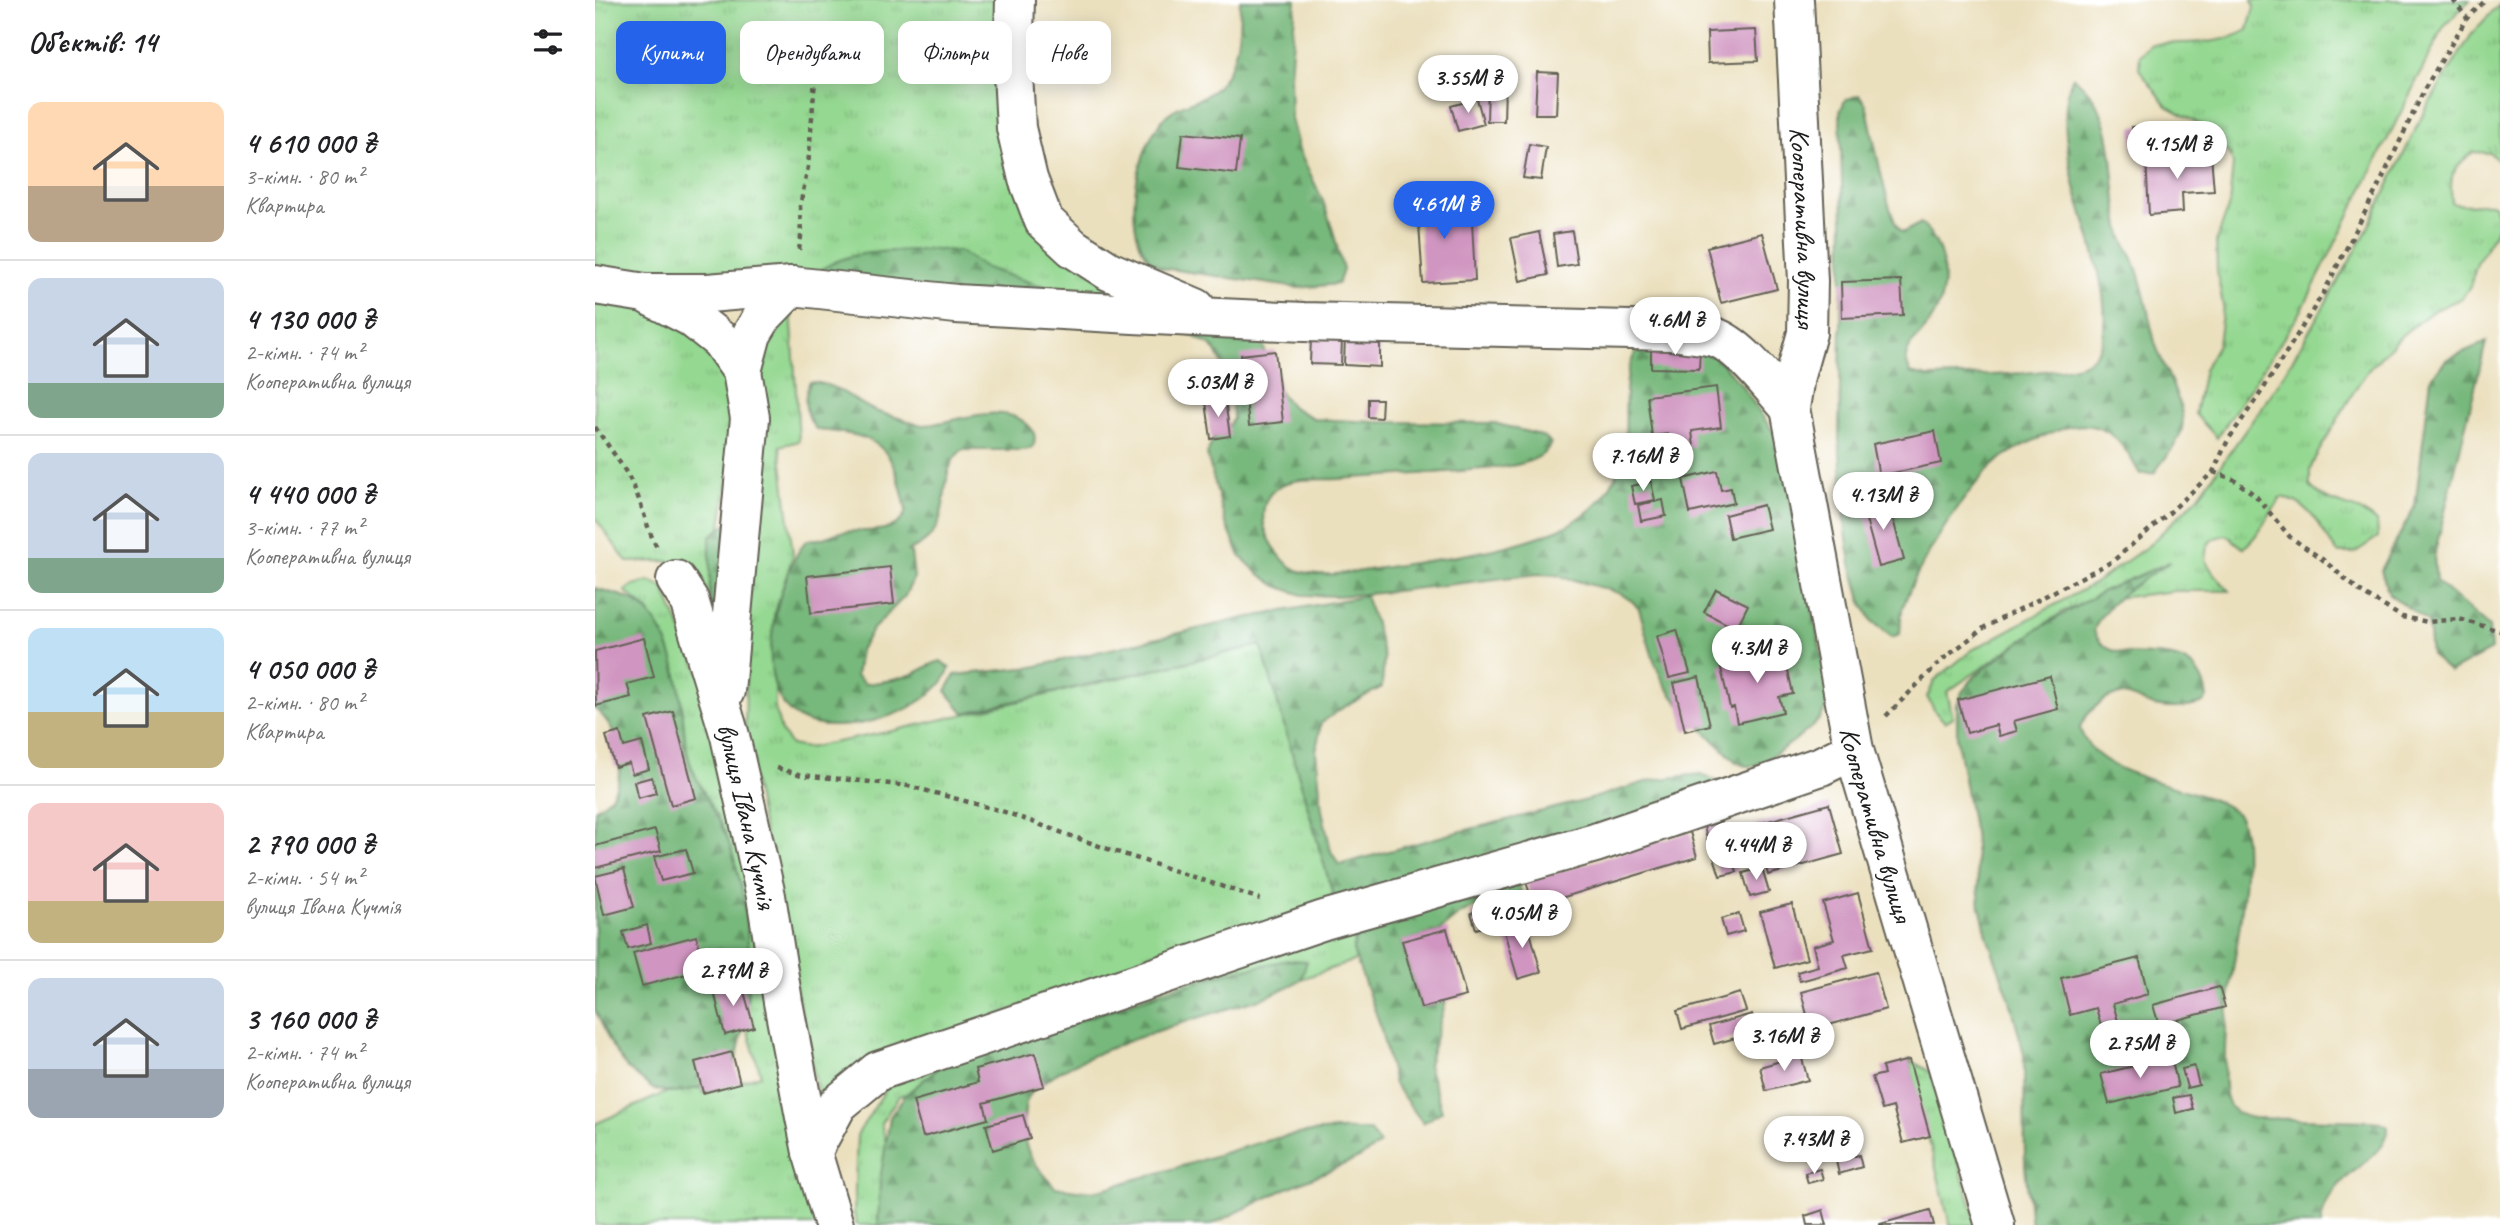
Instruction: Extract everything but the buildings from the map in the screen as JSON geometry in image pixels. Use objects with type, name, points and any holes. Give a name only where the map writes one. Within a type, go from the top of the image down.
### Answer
[{"type":"street","points":[[1014,0],[1013,73],[1016,128],[1028,179],[1044,221],[1073,248],[1109,271],[1217,317]]},
{"type":"street","name":"Кооперативна вулиця","points":[[1794,0],[1808,281],[1807,333],[1795,376],[1790,408],[1854,750],[1994,1225]]},
{"type":"street","points":[[595,285],[645,293],[708,293],[792,286],[956,304],[1133,314],[1304,322],[1616,329],[1700,335],[1716,338],[1731,346],[1790,408]]},
{"type":"street","points":[[723,711],[750,418],[742,371],[752,334],[763,316],[792,286]]},
{"type":"street","points":[[645,293],[691,317],[720,340],[742,371]]},
{"type":"street","name":"вулиця Івана Кучмія","points":[[676,580],[689,600],[733,747],[766,896],[812,1152],[834,1225]]},
{"type":"street","points":[[812,1152],[838,1104],[878,1071],[1324,920],[1595,843],[1821,766],[1854,750]]},
{"type":"path","points":[[2453,0],[2467,18]]},
{"type":"path","points":[[1854,750],[1942,660],[1985,627],[2113,561],[2213,471],[2228,440],[2324,292],[2425,88],[2467,18],[2486,0]]},
{"type":"path","points":[[792,286],[801,237],[800,206],[808,167],[815,84]]},
{"type":"path","points":[[595,426],[618,459],[638,496],[648,532],[676,580]]},
{"type":"path","points":[[2213,471],[2233,479],[2255,495],[2290,537],[2322,559],[2362,593],[2402,617],[2428,622],[2459,619],[2500,631]]},
{"type":"path","points":[[733,747],[761,764],[802,775],[909,786],[1002,811],[1102,848],[1261,899]]},
{"type":"green space","points":[[595,0],[1009,0],[1010,21],[898,21],[898,84],[1012,84],[1015,176],[1162,304],[595,273]]},
{"type":"green space","points":[[1240,0],[1296,0],[1290,75],[1291,119],[1299,150],[1323,201],[1333,231],[1343,270],[1338,284],[1298,288],[1162,268],[1149,259],[1140,244],[1135,226],[1134,206],[1136,185],[1148,144],[1167,115],[1200,99],[1218,86],[1225,77],[1237,45]]},
{"type":"green space","points":[[2252,0],[2470,0],[2444,26],[2302,310],[2217,438],[2195,414],[2204,369],[2218,344],[2223,306],[2217,271],[2216,242],[2229,205],[2233,164],[2230,154],[2218,145],[2203,126],[2167,106],[2139,69],[2140,55],[2151,44],[2213,41],[2248,30],[2254,7]]},
{"type":"green space","points":[[2500,4],[2500,161],[2490,153],[2473,152],[2456,169],[2451,185],[2452,203],[2494,204],[2499,220],[2495,233],[2478,261],[2470,286],[2462,298],[2433,311],[2403,334],[2370,368],[2310,470],[2310,486],[2326,498],[2361,511],[2377,522],[2378,537],[2354,553],[2338,553],[2309,512],[2282,497],[2254,538],[2243,548],[2227,535],[2213,539],[2208,545],[2205,560],[2230,591],[2174,591],[2091,601],[2064,611],[1947,692],[1953,717],[1945,722],[1927,697],[1935,680],[1972,650],[2095,583],[2148,546],[2199,496],[2280,381],[2363,238],[2425,110],[2473,32]]},
{"type":"green space","points":[[2073,77],[2089,92],[2107,129],[2122,235],[2134,260],[2158,351],[2181,408],[2182,428],[2174,446],[2154,473],[2140,474],[2117,440],[2099,428],[2084,425],[2054,432],[2003,457],[1979,480],[1941,533],[1910,590],[1902,610],[1900,634],[1892,637],[1872,621],[1862,602],[1851,564],[1846,532],[1839,439],[1843,221],[1840,112],[1845,100],[1859,95],[1866,104],[1886,194],[1897,226],[1902,233],[1921,223],[1937,246],[1942,259],[1944,272],[1941,299],[1928,325],[1907,352],[1910,373],[1927,377],[2013,374],[2061,369],[2090,360],[2100,346],[2105,326],[2100,276],[2075,187],[2067,146],[2066,103]]},
{"type":"green space","points":[[936,249],[961,252],[986,268],[1035,284],[1260,333],[1274,385],[1292,407],[1315,419],[1494,423],[1536,434],[1551,443],[1538,457],[1509,466],[1301,480],[1280,486],[1268,497],[1263,511],[1267,535],[1287,563],[1295,569],[1310,573],[1359,571],[1478,552],[1519,543],[1565,526],[1596,505],[1616,475],[1625,440],[1628,374],[1637,350],[1646,340],[1716,357],[1740,383],[1778,439],[1829,691],[1823,714],[1799,737],[1758,764],[1746,766],[1736,762],[1673,697],[1653,658],[1639,609],[1633,602],[1621,594],[1556,575],[1538,574],[1337,596],[1302,595],[1277,586],[1240,556],[1225,521],[1207,454],[1212,441],[1233,419],[1232,397],[1226,372],[1216,351],[1210,345],[1189,334],[818,272],[845,258],[875,252]]},
{"type":"green space","points":[[595,303],[644,308],[719,352],[738,411],[710,601],[715,617],[684,571],[668,561],[627,562],[595,518]]},
{"type":"green space","points":[[791,307],[799,441],[780,446],[793,555],[774,615],[772,671],[775,708],[781,731],[791,745],[807,748],[892,731],[1261,645],[1335,902],[1178,948],[938,1037],[820,1103],[745,741],[754,521],[751,364]]},
{"type":"green space","points":[[2486,342],[2434,556],[2436,581],[2489,627],[2491,650],[2450,672],[2431,655],[2428,622],[2389,594],[2381,570],[2415,506],[2431,378],[2447,359]]},
{"type":"green space","points":[[810,382],[828,385],[876,411],[915,424],[925,425],[979,415],[1007,415],[1030,427],[1034,436],[1033,447],[1025,450],[962,450],[953,460],[948,473],[941,517],[925,542],[908,551],[911,553],[914,577],[905,596],[872,630],[860,650],[856,676],[865,684],[904,677],[941,661],[950,668],[941,684],[926,697],[906,709],[861,724],[817,725],[800,719],[784,705],[774,685],[772,635],[777,608],[794,560],[804,543],[837,533],[886,528],[900,521],[906,510],[896,471],[881,448],[857,436],[817,430],[813,425],[807,414],[806,401]]},
{"type":"green space","points":[[731,521],[724,617],[710,601],[710,536]]},
{"type":"green space","points":[[2170,562],[2115,601],[2099,620],[2094,631],[2104,645],[2118,652],[2171,657],[2187,662],[2199,675],[2207,697],[2203,703],[2176,708],[2154,706],[2124,695],[2115,696],[2096,706],[2080,728],[2088,744],[2100,756],[2117,766],[2136,775],[2211,799],[2235,812],[2239,818],[2245,837],[2245,868],[2228,1004],[2225,1092],[2228,1102],[2238,1113],[2253,1118],[2368,1121],[2381,1122],[2388,1126],[2386,1138],[2379,1149],[2333,1192],[2325,1207],[2321,1225],[2031,1225],[2025,1165],[2024,1054],[1980,907],[1974,834],[1957,740],[1957,705],[1962,692],[1976,675],[2033,632],[2103,591]]},
{"type":"green space","points":[[649,581],[663,587],[707,691],[822,1225],[595,1225],[595,1124],[699,1078],[703,1093],[761,1075],[747,1029],[741,981],[704,822],[649,611],[625,591],[633,585]]},
{"type":"green space","points":[[595,588],[640,605],[665,638],[678,679],[689,759],[728,840],[743,901],[748,946],[748,989],[744,1025],[733,1071],[716,1084],[675,1093],[653,1089],[627,1068],[613,1048],[595,1010],[595,810],[612,795],[617,785],[620,761],[610,726],[595,709]]},
{"type":"green space","points":[[1365,596],[1384,658],[1382,687],[1321,723],[1316,751],[1322,810],[1331,851],[1339,865],[1587,800],[1652,780],[1700,774],[1724,784],[1585,833],[1335,902],[1261,645],[964,713],[946,691],[955,675],[1033,667],[1240,619]]},
{"type":"green space","points":[[1518,881],[1527,913],[1478,906],[1460,914],[1439,931],[1402,942],[1421,1008],[1446,1001],[1428,1065],[1442,1111],[1423,1123],[1394,1084],[1379,1022],[1353,951],[1357,925]]},
{"type":"green space","points":[[1357,925],[1353,950],[1356,960],[1071,1059],[976,1074],[899,1096],[881,1123],[907,1225],[857,1225],[854,1214],[857,1135],[891,1081]]},
{"type":"green space","points":[[1287,960],[1307,961],[1301,980],[1278,992],[1133,1039],[1063,1070],[1038,1086],[1026,1102],[1024,1130],[1027,1148],[1035,1164],[1055,1187],[1088,1191],[1107,1188],[1253,1144],[1311,1132],[1370,1131],[1380,1144],[1359,1158],[1285,1189],[1211,1225],[878,1225],[880,1180],[890,1117],[905,1095],[944,1064],[1223,974]]},
{"type":"green space","points":[[1909,1060],[1931,1072],[1977,1225],[1950,1225]]}]
